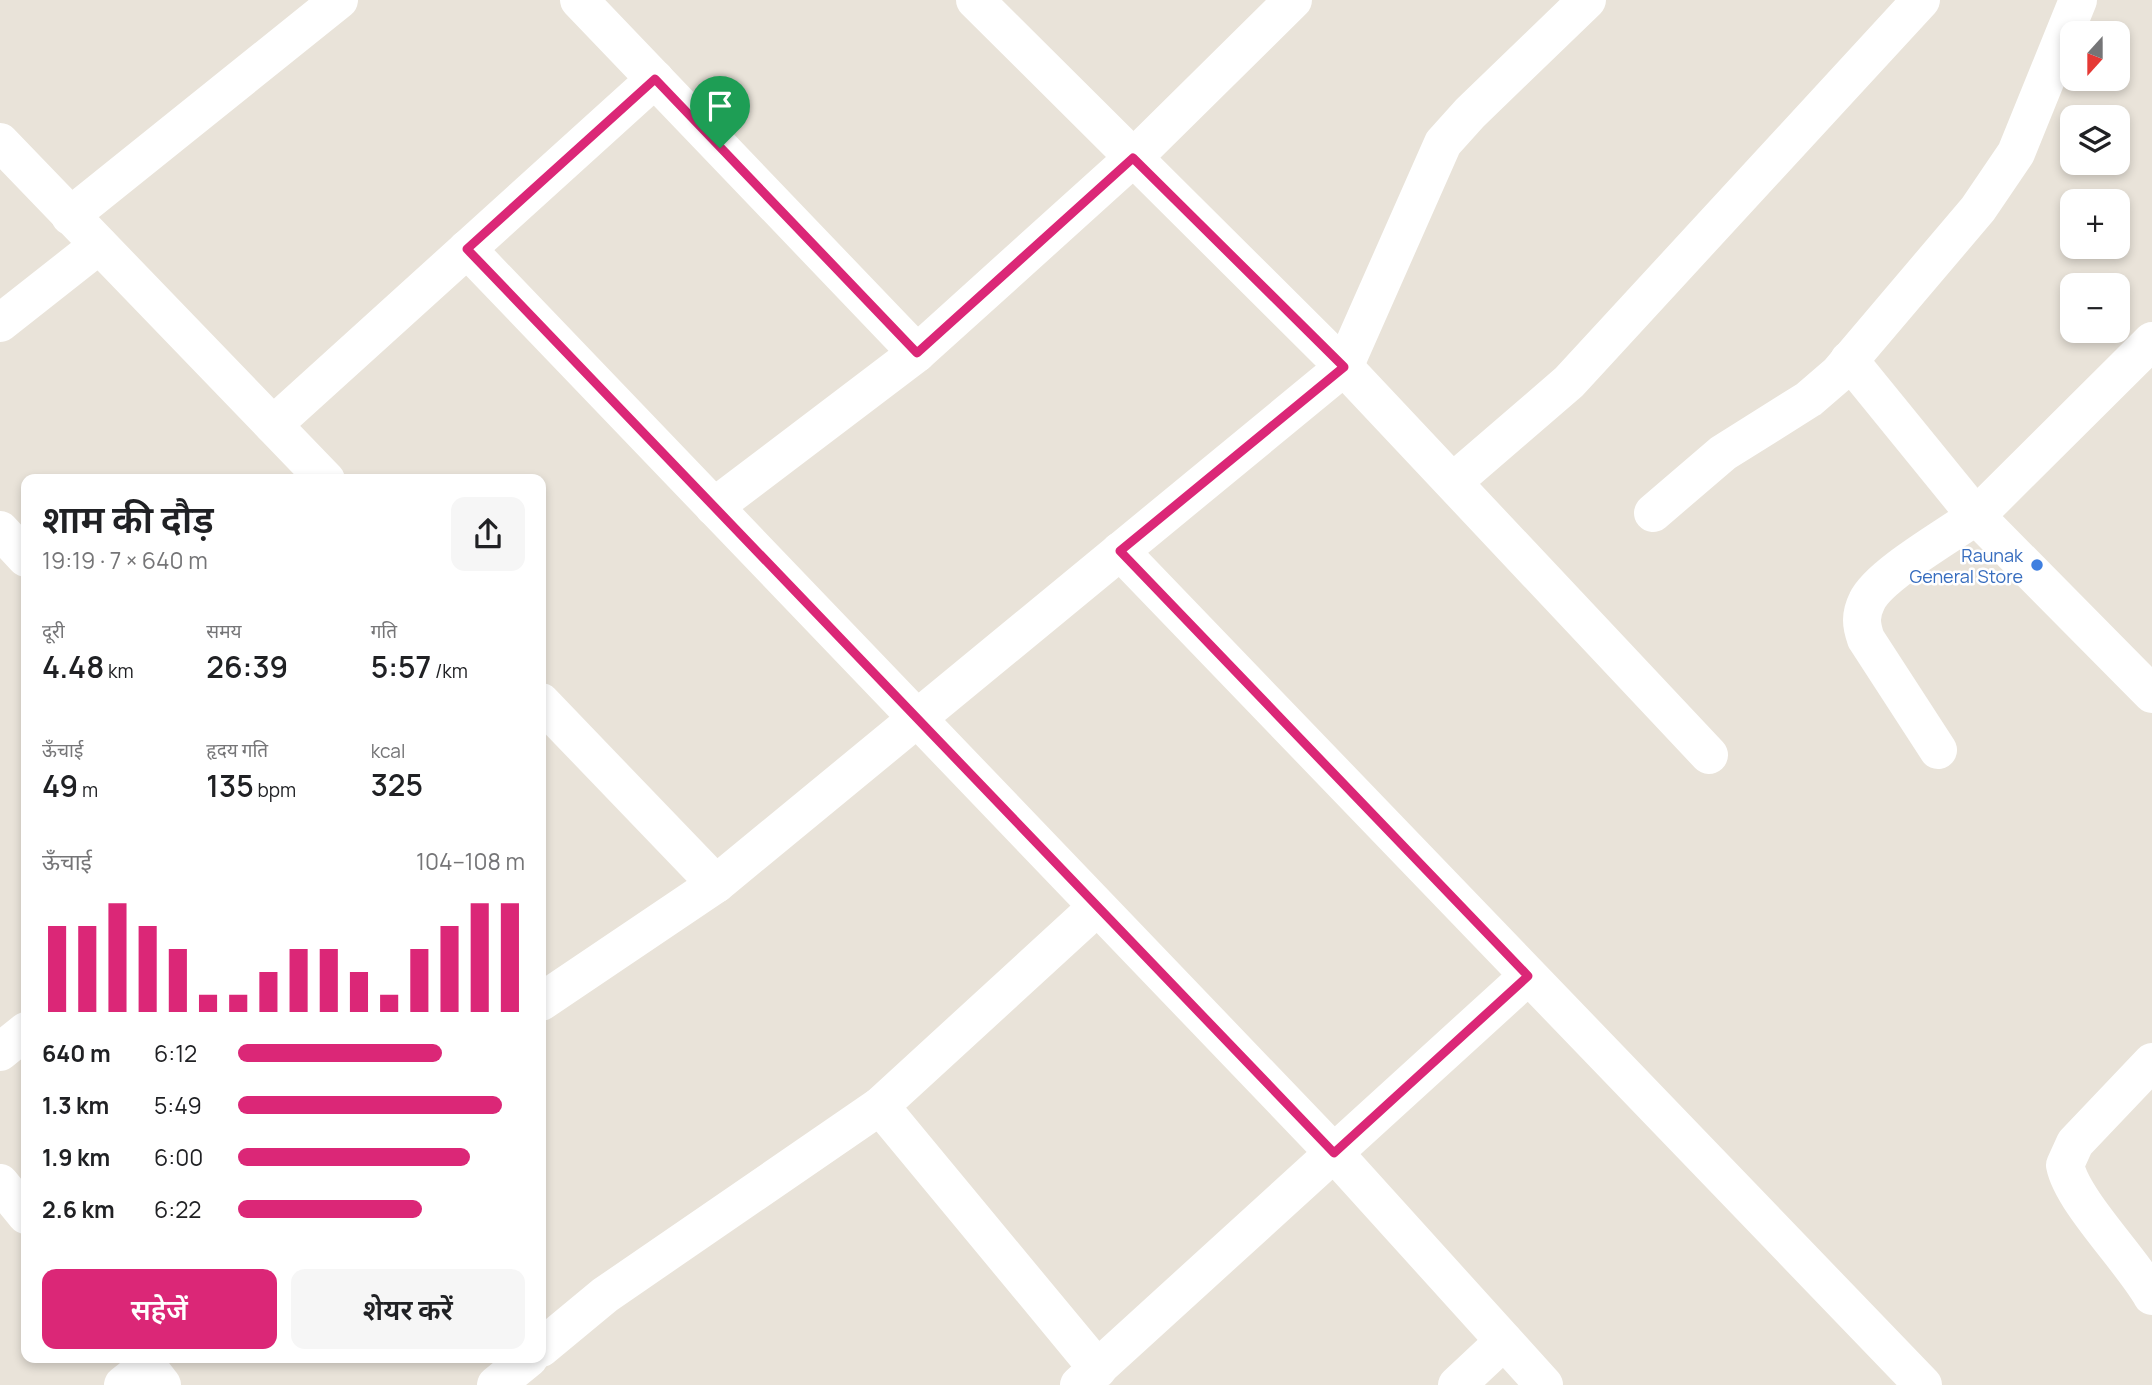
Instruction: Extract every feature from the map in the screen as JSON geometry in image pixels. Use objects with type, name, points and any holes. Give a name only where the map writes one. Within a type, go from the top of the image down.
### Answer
[{"type":"street","points":[[71,216],[339,0]]},
{"type":"street","points":[[579,0],[917,353]]},
{"type":"street","points":[[975,0],[1344,367],[1709,755]]},
{"type":"street","points":[[714,507],[917,353],[1133,158],[1293,0]]},
{"type":"street","points":[[546,999],[716,884],[1344,367],[1443,143],[1470,113],[1587,0]]},
{"type":"street","points":[[1452,482],[1569,382],[1921,0]]},
{"type":"street","points":[[1653,513],[1723,453],[1810,399],[1849,360],[1978,209],[2015,153],[2078,0]]},
{"type":"street","points":[[273,425],[655,79]]},
{"type":"street","points":[[0,142],[320,474]]},
{"type":"street","points":[[0,323],[99,245]]},
{"type":"street","points":[[467,249],[1334,1153],[1544,1385]]},
{"type":"street","points":[[1938,750],[1866,639],[1861,625],[1868,599],[1881,583],[1976,516],[2152,341]]},
{"type":"street","points":[[1849,360],[1976,516],[2152,694]]},
{"type":"street","points":[[0,530],[21,553]]},
{"type":"street","points":[[1120,551],[1923,1385]]},
{"type":"street","points":[[546,707],[716,884]]},
{"type":"street","points":[[546,1344],[605,1295],[880,1106],[1097,907]]},
{"type":"street","points":[[880,1106],[1088,1377],[1528,976]]},
{"type":"street","points":[[0,1052],[21,1035]]},
{"type":"street","points":[[2152,1062],[2075,1143],[2065,1165],[2074,1188],[2139,1273],[2152,1296]]},
{"type":"street","points":[[0,1183],[21,1209]]},
{"type":"street","points":[[1457,1385],[1504,1341]]},
{"type":"street","points":[[496,1385],[523,1363]]},
{"type":"place","name":"Raunak General Store","points":[[2037,565]]},
{"type":"route","points":[[655,79],[720,148],[917,353],[1133,158],[1344,367],[1120,551],[1528,976],[1334,1153],[467,249],[655,79]]}]
